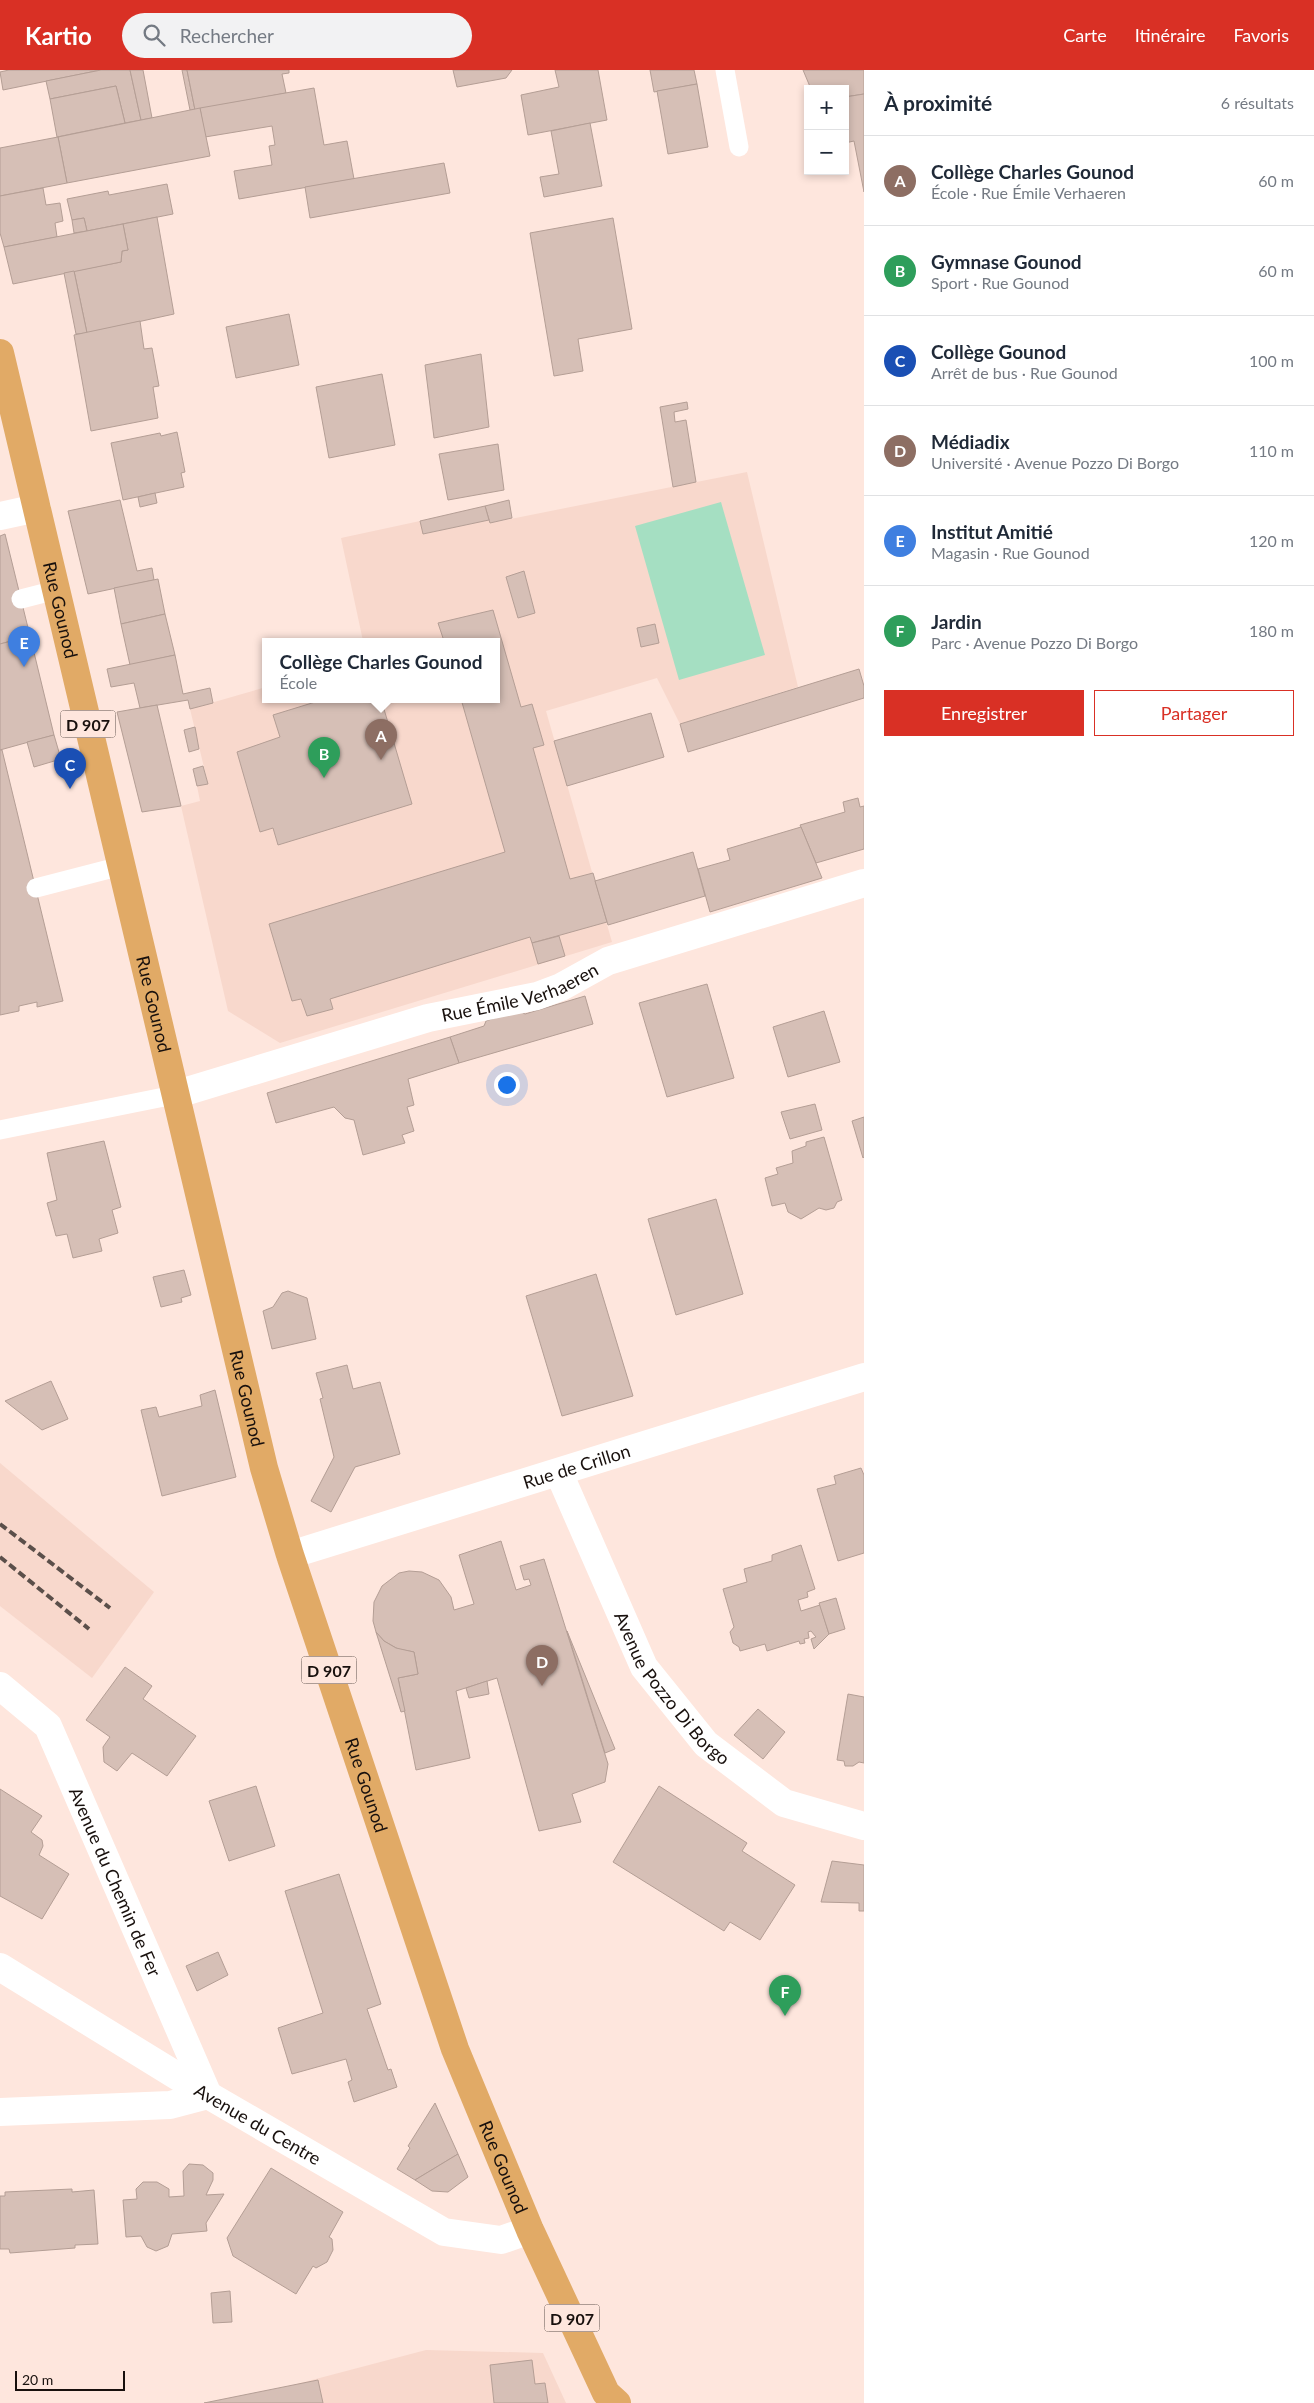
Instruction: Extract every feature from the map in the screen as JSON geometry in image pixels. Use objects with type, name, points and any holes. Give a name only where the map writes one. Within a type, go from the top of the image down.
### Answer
[{"type":"main road","name":"Rue Gounod","points":[[0,353],[174,1095],[264,1468],[290,1555],[455,2049],[530,2230],[606,2393],[617,2403]]},
{"type":"street","points":[[0,516],[37,508]]},
{"type":"street","name":"Rue Émile Verhaeren","points":[[174,1095],[428,1018],[537,996],[560,987],[608,961],[864,883]]},
{"type":"street","name":"Rue de Crillon","points":[[290,1555],[864,1377]]},
{"type":"street","name":"Avenue Pozzo Di Borgo","points":[[559,1473],[644,1667],[706,1744],[784,1803],[864,1826]]},
{"type":"street","name":"Avenue du Chemin de Fer","points":[[0,1686],[48,1726],[208,2095]]},
{"type":"street","name":"Avenue du Centre","points":[[0,1967],[208,2095],[444,2232],[501,2240],[530,2230]]},
{"type":"street","points":[[0,2112],[170,2105],[208,2095]]},
{"type":"lane","points":[[725,70],[739,147]]},
{"type":"lane","points":[[22,599],[56,590]]},
{"type":"lane","points":[[36,888],[121,866]]},
{"type":"lane","points":[[0,1130],[174,1095]]},
{"type":"shaded area","points":[[747,472],[798,687],[680,724],[657,678],[546,711],[612,942],[280,1043],[228,1011],[181,806],[200,801],[197,786],[208,784],[190,709],[262,688],[262,703],[500,703],[500,638],[362,638],[341,538],[420,521],[424,534],[489,520],[490,523]]},
{"type":"shaded area","points":[[0,1463],[154,1592],[92,1678],[0,1606]]},
{"type":"shaded area","points":[[426,2350],[543,2353],[566,2403],[225,2403]]},
{"type":"green space","points":[[721,502],[765,655],[679,680],[635,526]]},
{"type":"building","points":[[9,70],[101,70],[3,90],[0,72]]},
{"type":"building","points":[[101,70],[130,70],[141,120],[125,123],[116,86],[50,99],[46,81]]},
{"type":"building","points":[[130,70],[143,70],[152,118],[141,120]]},
{"type":"building","points":[[182,70],[187,70],[195,110],[190,110]]},
{"type":"building","points":[[187,70],[289,70],[289,73],[282,74],[286,93],[195,110]]},
{"type":"building","points":[[453,70],[512,70],[506,78],[457,87]]},
{"type":"building","points":[[555,70],[598,70],[607,120],[528,135],[521,95],[559,87]]},
{"type":"building","points":[[650,70],[694,70],[697,84],[654,92]]},
{"type":"building","points":[[803,70],[864,70],[864,94],[849,96],[849,85],[809,85]]},
{"type":"building","points":[[697,84],[708,147],[668,154],[657,91]]},
{"type":"building","points":[[116,86],[125,123],[57,137],[50,99]]},
{"type":"building","points":[[314,88],[324,145],[347,141],[354,179],[239,199],[234,171],[272,165],[269,146],[275,145],[272,126],[205,137],[200,108]]},
{"type":"building","points":[[864,94],[864,192],[854,141],[849,142],[849,96]]},
{"type":"building","points":[[200,108],[210,156],[67,183],[58,137]]},
{"type":"building","points":[[590,123],[602,186],[544,197],[540,177],[559,174],[551,131]]},
{"type":"building","points":[[58,137],[67,183],[0,196],[0,148]]},
{"type":"building","points":[[444,163],[450,193],[310,218],[305,187]]},
{"type":"building","points":[[167,184],[173,214],[87,231],[84,218],[72,220],[67,199],[108,191],[109,195]]},
{"type":"building","points":[[43,188],[46,205],[60,203],[63,221],[55,223],[57,237],[4,247],[0,233],[0,196]]},
{"type":"building","points":[[157,217],[174,314],[87,333],[74,271],[121,262],[122,251],[128,250],[123,224]]},
{"type":"building","points":[[84,218],[87,231],[74,233],[72,220]]},
{"type":"building","points":[[613,218],[632,329],[578,339],[583,371],[554,376],[530,233]]},
{"type":"building","points":[[123,224],[128,250],[122,251],[121,262],[13,284],[4,247]]},
{"type":"building","points":[[74,271],[87,333],[76,334],[64,273]]},
{"type":"building","points":[[289,314],[299,365],[236,378],[226,327]]},
{"type":"building","points":[[140,321],[144,349],[152,348],[159,386],[153,387],[158,418],[91,431],[74,335]]},
{"type":"building","points":[[481,354],[489,427],[434,438],[425,365]]},
{"type":"building","points":[[382,374],[395,445],[329,458],[316,387]]},
{"type":"building","points":[[687,402],[688,409],[674,412],[675,422],[686,420],[696,482],[673,487],[660,407]]},
{"type":"building","points":[[177,432],[185,472],[181,473],[184,487],[123,500],[111,443],[160,433],[161,436]]},
{"type":"building","points":[[498,444],[504,490],[448,500],[439,454]]},
{"type":"building","points":[[155,493],[157,503],[140,507],[138,497]]},
{"type":"building","points":[[120,500],[137,571],[152,568],[154,580],[88,594],[68,511]]},
{"type":"building","points":[[509,500],[512,518],[490,523],[485,506]]},
{"type":"building","points":[[485,506],[489,520],[423,534],[420,521]]},
{"type":"building","points":[[5,534],[30,636],[0,644],[0,536]]},
{"type":"building","points":[[524,571],[535,613],[518,618],[506,577]]},
{"type":"building","points":[[158,579],[165,614],[121,624],[114,588]]},
{"type":"building","points":[[493,610],[521,707],[532,704],[544,745],[533,748],[570,879],[593,873],[607,922],[532,943],[530,937],[330,999],[333,1009],[307,1016],[301,999],[292,1001],[269,924],[505,852],[462,703],[500,703],[500,638],[443,638],[438,623]]},
{"type":"building","points":[[165,614],[175,655],[130,665],[121,624]]},
{"type":"building","points":[[655,624],[659,643],[641,647],[637,628]]},
{"type":"building","points":[[30,636],[54,735],[0,750],[0,644]]},
{"type":"building","points":[[175,655],[183,694],[210,688],[213,703],[190,709],[188,700],[140,708],[134,683],[111,687],[107,669]]},
{"type":"building","points":[[859,669],[864,686],[864,698],[688,752],[680,724]]},
{"type":"building","points":[[312,703],[382,703],[412,804],[278,845],[273,828],[260,832],[237,752],[280,737],[273,715]]},
{"type":"building","points":[[157,705],[181,806],[142,812],[117,712]]},
{"type":"building","points":[[651,713],[664,757],[567,786],[554,741]]},
{"type":"building","points":[[195,727],[199,749],[189,752],[184,730]]},
{"type":"building","points":[[54,735],[61,759],[34,767],[27,742]]},
{"type":"building","points":[[0,750],[2,750],[63,1001],[37,1007],[37,1002],[19,1006],[19,1011],[0,1015]]},
{"type":"building","points":[[203,766],[208,784],[197,786],[193,769]]},
{"type":"building","points":[[858,798],[860,807],[864,806],[864,849],[816,863],[800,825],[845,812],[843,802]]},
{"type":"building","points":[[801,827],[822,878],[710,912],[698,869],[730,860],[727,849]]},
{"type":"building","points":[[693,852],[705,896],[608,925],[595,881]]},
{"type":"building","points":[[559,936],[565,956],[538,964],[532,943]]},
{"type":"building","points":[[707,984],[734,1078],[667,1097],[639,1003]]},
{"type":"building","points":[[585,996],[593,1024],[459,1063],[450,1037],[484,1026],[486,1021],[518,1010],[525,1014]]},
{"type":"building","points":[[824,1011],[840,1062],[788,1077],[773,1027]]},
{"type":"building","points":[[450,1037],[459,1063],[408,1079],[414,1105],[407,1107],[414,1131],[402,1135],[405,1143],[363,1155],[354,1120],[345,1118],[334,1107],[276,1123],[267,1093]]},
{"type":"building","points":[[815,1104],[822,1130],[790,1139],[781,1112]]},
{"type":"building","points":[[864,1117],[864,1157],[863,1158],[852,1121]]},
{"type":"building","points":[[824,1137],[842,1200],[837,1202],[834,1208],[826,1210],[819,1208],[801,1219],[788,1212],[785,1203],[772,1206],[765,1178],[778,1174],[776,1168],[793,1163],[792,1151],[806,1146],[806,1142]]},
{"type":"building","points":[[104,1141],[121,1207],[112,1210],[118,1233],[99,1239],[102,1251],[73,1258],[67,1234],[56,1236],[47,1203],[57,1200],[47,1153]]},
{"type":"building","points":[[716,1199],[743,1294],[676,1315],[648,1219]]},
{"type":"building","points":[[184,1270],[191,1295],[181,1298],[182,1302],[161,1307],[153,1277]]},
{"type":"building","points":[[596,1274],[633,1396],[562,1416],[526,1296]]},
{"type":"building","points":[[288,1291],[307,1298],[316,1339],[272,1349],[263,1311],[273,1307],[282,1293]]},
{"type":"building","points":[[347,1365],[353,1389],[380,1382],[400,1454],[355,1467],[331,1512],[311,1501],[334,1457],[320,1399],[323,1398],[316,1373]]},
{"type":"building","points":[[51,1381],[68,1419],[42,1430],[5,1401]]},
{"type":"building","points":[[215,1390],[236,1477],[162,1496],[141,1410],[156,1407],[159,1417],[202,1406],[200,1395]]},
{"type":"building","points":[[861,1468],[864,1475],[864,1553],[838,1561],[817,1489],[836,1484],[834,1476]]},
{"type":"building","points":[[501,1541],[516,1590],[531,1585],[529,1579],[524,1580],[520,1566],[544,1559],[608,1764],[605,1782],[572,1794],[581,1822],[539,1831],[497,1678],[456,1691],[470,1758],[416,1770],[398,1678],[418,1674],[414,1652],[398,1649],[384,1641],[376,1632],[373,1621],[374,1602],[382,1586],[399,1573],[409,1571],[422,1572],[439,1580],[451,1597],[454,1610],[474,1604],[459,1555]]},
{"type":"building","points":[[801,1545],[815,1589],[807,1592],[808,1597],[798,1600],[801,1611],[820,1605],[829,1634],[814,1649],[811,1639],[816,1637],[811,1631],[808,1632],[809,1638],[804,1639],[805,1643],[800,1644],[799,1641],[767,1651],[765,1644],[740,1651],[739,1647],[733,1643],[730,1632],[734,1627],[723,1589],[747,1582],[744,1569],[772,1561],[772,1555]]},
{"type":"building","points":[[836,1598],[845,1629],[829,1634],[819,1603]]},
{"type":"building","points":[[567,1631],[615,1749],[605,1753]]},
{"type":"building","points":[[376,1632],[384,1641],[396,1648],[414,1652],[418,1674],[398,1678],[405,1711],[401,1712]]},
{"type":"building","points":[[125,1667],[152,1686],[143,1699],[196,1736],[167,1776],[132,1753],[117,1771],[104,1762],[103,1747],[110,1737],[86,1720]]},
{"type":"building","points":[[487,1681],[489,1694],[469,1698],[466,1688]]},
{"type":"building","points":[[848,1694],[864,1697],[864,1763],[859,1762],[853,1766],[845,1766],[844,1761],[837,1760]]},
{"type":"building","points":[[758,1709],[785,1732],[763,1759],[734,1735]]},
{"type":"building","points":[[256,1786],[275,1846],[229,1861],[209,1801]]},
{"type":"building","points":[[659,1786],[747,1843],[742,1851],[795,1885],[760,1940],[730,1922],[724,1931],[613,1862]]},
{"type":"building","points":[[0,1789],[42,1816],[31,1832],[42,1840],[43,1846],[39,1855],[69,1874],[42,1919],[0,1896]]},
{"type":"building","points":[[832,1861],[864,1865],[864,1911],[859,1911],[859,1903],[821,1902]]},
{"type":"building","points":[[339,1874],[381,2004],[367,2009],[388,2070],[391,2069],[397,2087],[354,2102],[348,2082],[352,2080],[346,2059],[292,2074],[278,2028],[323,2013],[285,1891]]},
{"type":"building","points":[[218,1952],[228,1975],[197,1991],[186,1966]]},
{"type":"building","points":[[435,2103],[458,2154],[415,2180],[397,2169],[410,2148],[408,2146]]},
{"type":"building","points":[[458,2154],[468,2177],[448,2192],[432,2191],[415,2180]]},
{"type":"building","points":[[189,2164],[203,2165],[213,2173],[213,2180],[206,2195],[224,2194],[206,2223],[207,2231],[172,2234],[168,2246],[156,2251],[147,2247],[141,2236],[126,2237],[123,2200],[137,2199],[136,2189],[143,2182],[157,2182],[169,2189],[169,2197],[184,2196],[183,2171]]},
{"type":"building","points":[[271,2168],[343,2212],[329,2237],[332,2239],[333,2250],[327,2262],[316,2268],[313,2266],[296,2294],[233,2256],[227,2238]]},
{"type":"building","points":[[72,2189],[72,2192],[94,2190],[98,2244],[75,2245],[75,2248],[10,2253],[9,2249],[0,2249],[0,2196],[5,2196],[5,2192]]},
{"type":"building","points":[[230,2291],[232,2322],[213,2323],[211,2293]]},
{"type":"building","points":[[532,2360],[535,2384],[545,2383],[548,2403],[494,2403],[490,2365]]},
{"type":"building","points":[[318,2380],[323,2403],[204,2403]]},
{"type":"railway","points":[[0,1524],[110,1608]]},
{"type":"railway","points":[[0,1557],[89,1629]]},
{"type":"place","name":"Institut Amitié","points":[[24,667]]},
{"type":"place","name":"Collège Charles Gounod","points":[[381,760]]},
{"type":"place","name":"Gymnase Gounod","points":[[324,778]]},
{"type":"place","name":"Collège Gounod","points":[[70,789]]},
{"type":"place","name":"Médiadix","points":[[542,1686]]},
{"type":"place","name":"Jardin","points":[[785,2016]]}]
